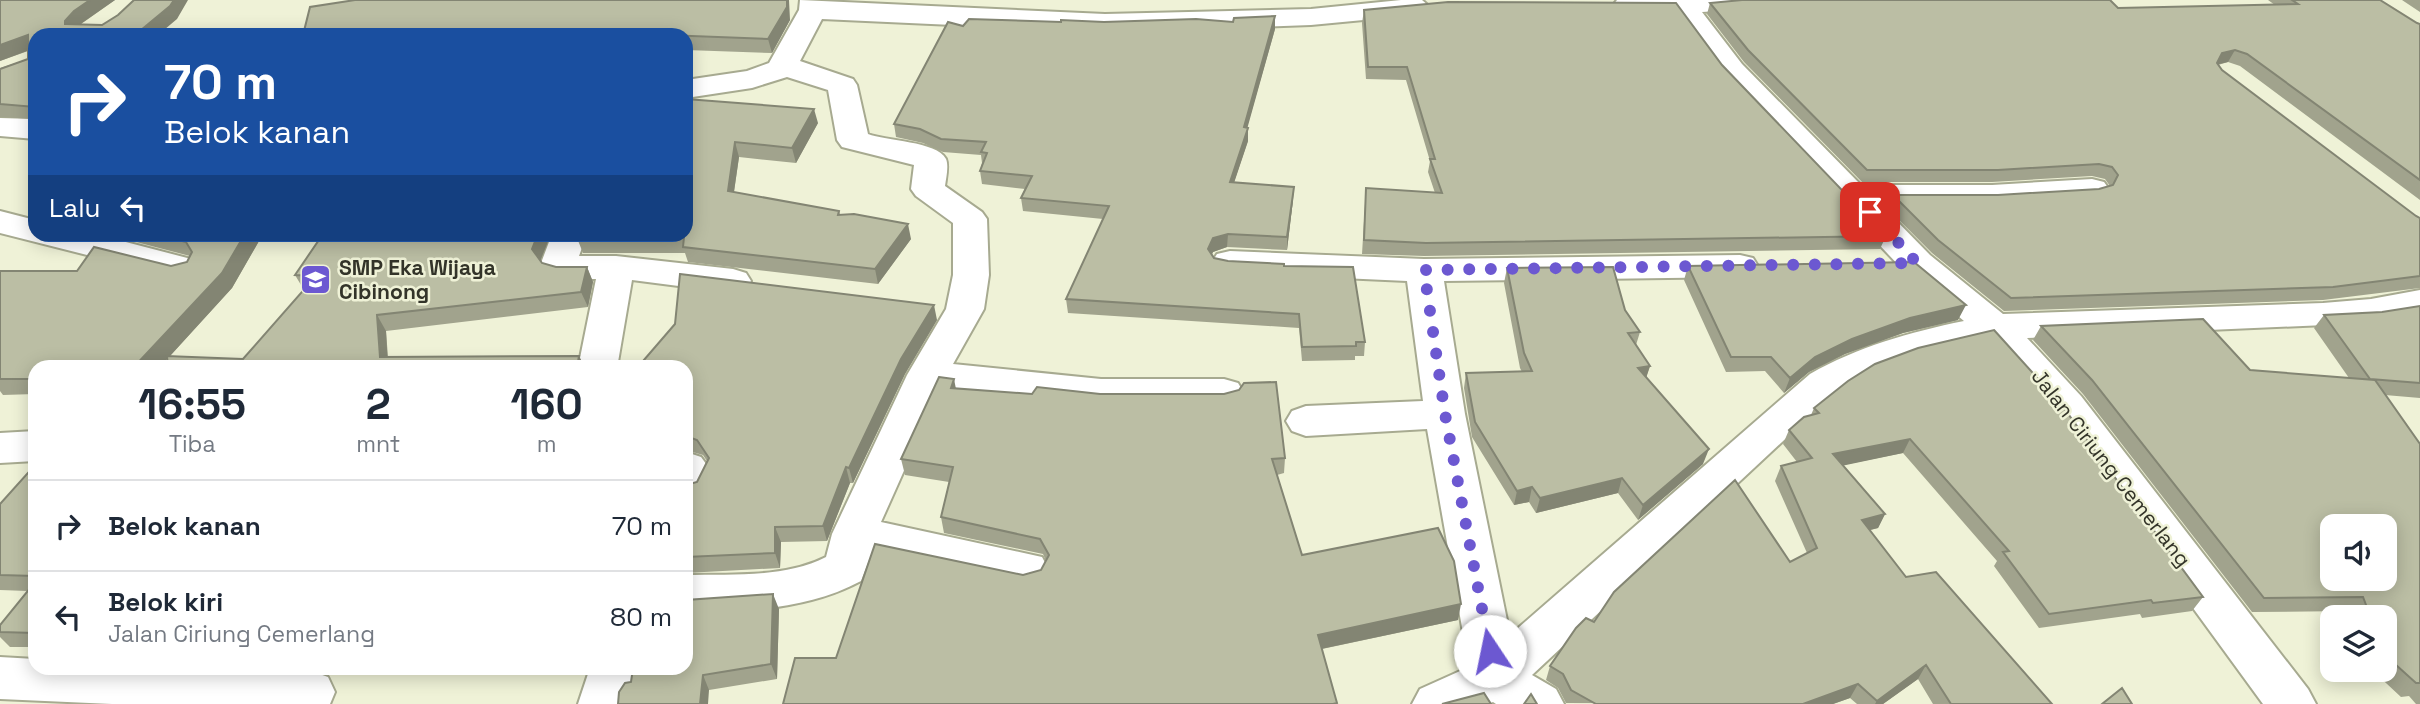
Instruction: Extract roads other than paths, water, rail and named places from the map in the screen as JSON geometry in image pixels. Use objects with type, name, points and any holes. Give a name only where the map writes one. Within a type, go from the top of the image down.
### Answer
[{"type":"street","points":[[1598,5],[1682,5],[1769,0]]},
{"type":"street","points":[[693,88],[769,75],[784,66],[814,5],[1105,23],[1311,17],[1446,4]]},
{"type":"street","name":"Jalan Ciriung Cemerlang","points":[[1682,5],[1731,70],[1917,263],[1995,327],[2067,405],[2291,704]]},
{"type":"street","points":[[693,594],[779,588],[831,578],[845,568],[854,534],[927,375],[965,309],[971,275],[970,219],[928,189],[931,161],[923,156],[870,147],[853,140],[842,85],[784,66]]},
{"type":"street","points":[[0,127],[28,129]]},
{"type":"street","points":[[1854,195],[1992,195],[2092,189]]},
{"type":"street","points":[[0,222],[28,229]]},
{"type":"street","points":[[82,242],[182,268]]},
{"type":"street","points":[[567,242],[559,263],[562,268],[616,267],[764,285]]},
{"type":"street","points":[[1228,261],[1424,270],[1766,265]]},
{"type":"street","points":[[1875,264],[1917,263]]},
{"type":"street","points":[[599,360],[616,267]]},
{"type":"street","points":[[1424,270],[1445,414],[1495,678],[1539,704]]},
{"type":"street","points":[[1437,704],[1495,678],[1824,384],[1854,366],[1891,351],[1995,327],[2323,315],[2371,311],[2420,302]]},
{"type":"street","points":[[925,304],[965,309]]},
{"type":"street","points":[[927,375],[1101,393],[1224,393]]},
{"type":"street","points":[[1306,421],[1445,414]]},
{"type":"street","points":[[0,448],[28,446]]},
{"type":"street","points":[[854,534],[1026,570]]},
{"type":"street","points":[[603,704],[612,675]]},
{"type":"street","points":[[0,678],[311,692]]},
{"type":"place","name":"SMP Eka Wijaya Cibinong","points":[[316,280]]}]
